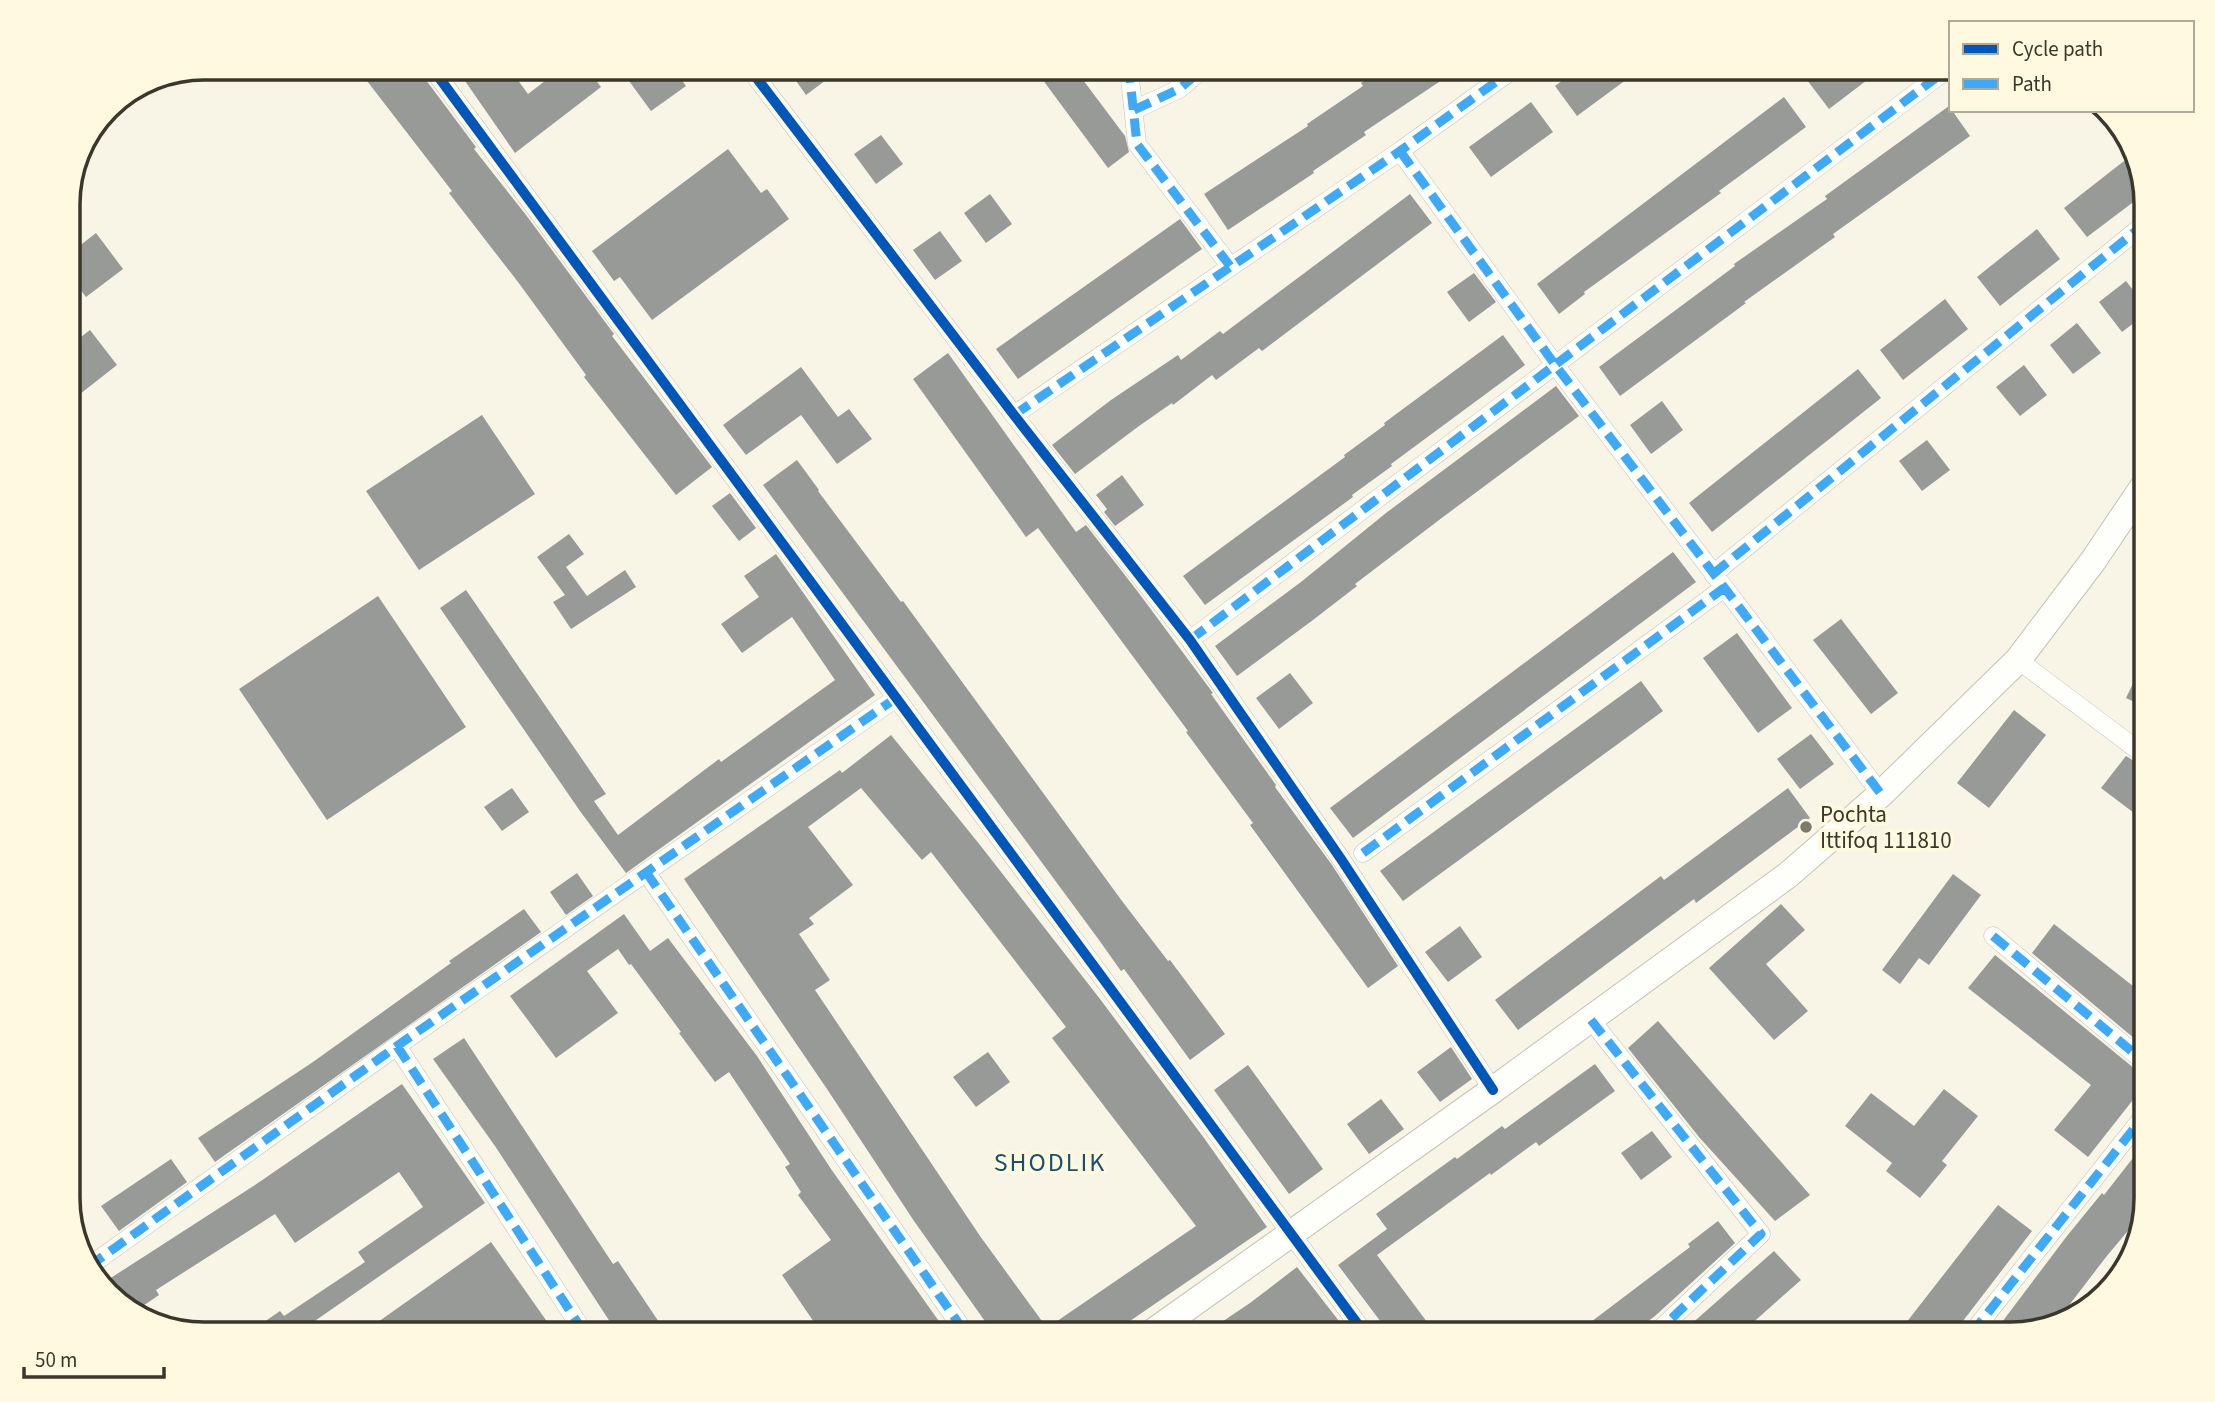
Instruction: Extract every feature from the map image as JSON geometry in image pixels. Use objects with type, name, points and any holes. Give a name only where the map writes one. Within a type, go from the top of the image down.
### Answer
[{"type":"main road","points":[[1167,1322],[1591,1020],[1788,875],[1881,794],[2018,660],[2093,561],[2134,500]]},
{"type":"street","points":[[1130,80],[1137,144],[1230,266]]},
{"type":"street","points":[[1134,110],[1180,89],[1190,80]]},
{"type":"street","points":[[1014,415],[1400,151],[1498,80]]},
{"type":"street","points":[[1190,640],[1933,80]]},
{"type":"street","points":[[441,81],[1355,1322]]},
{"type":"street","points":[[759,81],[1190,640],[1341,859],[1493,1090]]},
{"type":"street","points":[[1400,151],[1556,366],[1881,794]]},
{"type":"street","points":[[1363,853],[1719,581],[2134,233]]},
{"type":"street","points":[[2018,660],[2134,747]]},
{"type":"street","points":[[98,1260],[397,1046],[896,698]]},
{"type":"street","points":[[646,872],[958,1322]]},
{"type":"street","points":[[1993,936],[2134,1053]]},
{"type":"street","points":[[1591,1020],[1762,1234],[1668,1322]]},
{"type":"street","points":[[397,1046],[577,1322]]},
{"type":"street","points":[[1981,1322],[2134,1128]]},
{"type":"building","points":[[1365,80],[1442,80],[1364,132],[1366,135],[1313,171],[1314,173],[1228,230],[1204,194],[1308,126],[1307,124],[1363,86],[1361,83]]},
{"type":"building","points":[[1563,80],[1625,80],[1577,116],[1555,86]]},
{"type":"building","points":[[1807,80],[1867,80],[1829,109]]},
{"type":"building","points":[[367,81],[427,81],[476,147],[474,149],[614,334],[612,336],[712,467],[676,495],[584,377],[586,375],[518,282],[449,193],[452,191]]},
{"type":"building","points":[[465,81],[518,81],[528,94],[545,81],[596,81],[601,87],[515,153]]},
{"type":"building","points":[[629,81],[682,81],[686,86],[651,111]]},
{"type":"building","points":[[796,81],[825,81],[806,95]]},
{"type":"building","points":[[1043,81],[1083,81],[1125,136],[1129,152],[1108,168]]},
{"type":"building","points":[[1784,97],[1806,127],[1719,191],[1721,193],[1584,292],[1585,294],[1559,314],[1537,284]]},
{"type":"building","points":[[1531,102],[1553,132],[1491,177],[1469,147]]},
{"type":"building","points":[[1949,106],[1949,112],[1953,112],[1970,136],[1833,234],[1835,237],[1620,396],[1599,367],[1735,266],[1734,264],[1827,199],[1825,196]]},
{"type":"building","points":[[881,135],[903,164],[876,184],[854,154]]},
{"type":"building","points":[[728,149],[761,193],[767,189],[789,219],[652,320],[620,277],[614,281],[592,251]]},
{"type":"building","points":[[2124,161],[2128,166],[2134,202],[2087,237],[2064,208]]},
{"type":"building","points":[[990,194],[1012,224],[986,243],[964,213]]},
{"type":"building","points":[[1410,194],[1432,223],[1262,351],[1259,348],[1216,380],[1212,375],[1075,474],[1052,445],[1111,400],[1178,355],[1181,360],[1220,331],[1223,334]]},
{"type":"building","points":[[1180,219],[1202,249],[1018,379],[996,349]]},
{"type":"building","points":[[2037,229],[2060,259],[2000,306],[1977,277]]},
{"type":"building","points":[[940,231],[962,261],[935,280],[913,250]]},
{"type":"building","points":[[96,233],[123,269],[86,297],[81,291],[81,245]]},
{"type":"building","points":[[1474,273],[1496,302],[1469,322],[1447,292]]},
{"type":"building","points":[[2126,281],[2134,291],[2134,323],[2122,332],[2099,302]]},
{"type":"building","points":[[1945,299],[1968,329],[1903,380],[1880,350]]},
{"type":"building","points":[[2077,323],[2101,353],[2073,374],[2050,345]]},
{"type":"building","points":[[90,330],[117,365],[81,393],[81,337]]},
{"type":"building","points":[[1503,335],[1525,365],[1391,464],[1392,466],[1352,495],[1353,497],[1205,605],[1183,576],[1345,457],[1344,455],[1385,425],[1384,423]]},
{"type":"building","points":[[948,353],[1076,532],[1086,525],[1138,592],[1213,693],[1211,694],[1275,787],[1332,865],[1398,966],[1368,988],[1250,825],[1253,823],[1186,732],[1188,731],[1038,528],[1026,537],[913,379]]},
{"type":"building","points":[[2024,365],[2047,395],[2020,416],[1996,387]]},
{"type":"building","points":[[801,367],[838,417],[849,409],[872,439],[837,464],[801,415],[746,455],[723,425]]},
{"type":"building","points":[[1858,369],[1881,398],[1712,532],[1689,503]]},
{"type":"building","points":[[1556,386],[1579,416],[1237,676],[1215,646]]},
{"type":"building","points":[[1662,401],[1683,430],[1651,454],[1630,425]]},
{"type":"building","points":[[482,415],[535,494],[419,570],[366,491]]},
{"type":"building","points":[[1927,440],[1950,470],[1922,491],[1899,461]]},
{"type":"building","points":[[797,460],[1122,901],[1225,1034],[1190,1060],[1124,969],[1121,971],[763,485]]},
{"type":"building","points":[[1122,475],[1144,505],[1115,526],[1096,495]]},
{"type":"building","points":[[730,493],[756,528],[739,541],[712,506]]},
{"type":"building","points":[[569,534],[584,554],[566,567],[587,596],[625,570],[636,587],[571,629],[553,602],[565,595],[537,557]]},
{"type":"building","points":[[1673,552],[1696,582],[1353,838],[1330,808]]},
{"type":"building","points":[[776,554],[875,695],[626,873],[440,608],[466,590],[606,794],[594,801],[618,835],[719,759],[721,762],[835,680],[792,617],[742,653],[721,624],[759,597],[744,576]]},
{"type":"building","points":[[378,596],[466,727],[327,820],[239,689]]},
{"type":"building","points":[[1841,619],[1898,693],[1871,714],[1813,640]]},
{"type":"building","points":[[1737,633],[1792,708],[1758,733],[1703,658]]},
{"type":"building","points":[[1290,673],[1313,703],[1279,729],[1256,698]]},
{"type":"building","points":[[1641,681],[1663,711],[1403,901],[1380,871]]},
{"type":"building","points":[[2134,682],[2134,702],[2126,698]]},
{"type":"building","points":[[2014,710],[2046,735],[1989,808],[1957,783]]},
{"type":"building","points":[[1811,734],[1834,764],[1800,789],[1777,759]]},
{"type":"building","points":[[891,735],[1100,999],[1267,1227],[1128,1322],[1056,1322],[1196,1226],[1052,1038],[1066,1027],[931,852],[922,860],[861,788],[808,827],[853,885],[809,918],[814,924],[799,934],[830,980],[815,990],[980,1236],[1043,1322],[986,1322],[914,1221],[684,879],[840,770],[842,773]]},
{"type":"building","points":[[2126,756],[2134,761],[2134,813],[2101,788]]},
{"type":"building","points":[[512,788],[529,812],[502,831],[484,807]]},
{"type":"building","points":[[1788,788],[1810,818],[1696,903],[1694,899],[1518,1030],[1495,1000],[1661,876],[1664,880]]},
{"type":"building","points":[[577,873],[593,896],[566,915],[550,892]]},
{"type":"building","points":[[1953,874],[1981,895],[1929,965],[1919,958],[1900,984],[1882,970]]},
{"type":"building","points":[[1781,904],[1805,930],[1766,964],[1808,1011],[1774,1040],[1709,968]]},
{"type":"building","points":[[524,909],[541,932],[215,1162],[198,1138],[313,1062]]},
{"type":"building","points":[[624,914],[650,951],[668,938],[757,1056],[831,1169],[939,1322],[814,1322],[782,1275],[831,1240],[798,1195],[801,1192],[785,1167],[790,1164],[729,1072],[715,1082],[618,949],[587,971],[618,1013],[556,1058],[510,996]]},
{"type":"building","points":[[2054,924],[2134,987],[2134,1038],[2032,953]]},
{"type":"building","points":[[1460,926],[1482,957],[1448,982],[1425,952]]},
{"type":"building","points":[[1995,955],[2134,1068],[2134,1099],[2088,1157],[2054,1130],[2091,1085],[1968,988]]},
{"type":"building","points":[[1658,1021],[1810,1195],[1775,1221],[1699,1137],[1628,1048]]},
{"type":"building","points":[[464,1038],[613,1264],[618,1261],[659,1322],[610,1322],[495,1146],[433,1059]]},
{"type":"building","points":[[1451,1047],[1472,1079],[1440,1102],[1417,1072]]},
{"type":"building","points":[[988,1052],[1010,1082],[976,1107],[953,1077]]},
{"type":"building","points":[[1595,1064],[1615,1091],[1539,1146],[1536,1142],[1491,1175],[1490,1173],[1377,1255],[1427,1322],[1381,1322],[1338,1265],[1387,1229],[1376,1214],[1502,1126],[1505,1129]]},
{"type":"building","points":[[1248,1065],[1323,1169],[1289,1194],[1214,1090]]},
{"type":"building","points":[[402,1084],[485,1203],[313,1322],[264,1322],[280,1311],[284,1316],[365,1262],[358,1252],[423,1207],[399,1172],[295,1243],[275,1214],[156,1290],[159,1295],[144,1305],[110,1278],[255,1185]]},
{"type":"building","points":[[1944,1089],[1978,1116],[1942,1161],[1947,1165],[1920,1198],[1886,1171],[1892,1163],[1845,1126],[1871,1093],[1914,1126]]},
{"type":"building","points":[[1381,1099],[1404,1129],[1369,1154],[1347,1124]]},
{"type":"building","points":[[1652,1131],[1672,1157],[1641,1180],[1621,1153]]},
{"type":"building","points":[[2134,1157],[2130,1228],[2068,1307],[2043,1317],[2002,1322],[2067,1236],[2102,1193],[2104,1195]]},
{"type":"building","points":[[171,1159],[187,1182],[119,1231],[101,1206]]},
{"type":"building","points":[[1998,1205],[2032,1231],[1962,1322],[1907,1322]]},
{"type":"building","points":[[1718,1221],[1735,1243],[1647,1322],[1591,1322],[1690,1247],[1688,1244]]},
{"type":"building","points":[[491,1242],[547,1322],[378,1322]]},
{"type":"building","points":[[1774,1251],[1801,1280],[1754,1322],[1694,1322]]},
{"type":"building","points":[[1297,1267],[1340,1322],[1222,1322]]},
{"type":"marked path","points":[[1130,80],[1137,144],[1230,266]]},
{"type":"marked path","points":[[1134,110],[1179,89],[1189,80]]},
{"type":"marked path","points":[[1014,415],[1400,151],[1498,80]]},
{"type":"marked path","points":[[1190,640],[1933,80]]},
{"type":"marked path","points":[[1400,151],[1556,366],[1881,794]]},
{"type":"marked path","points":[[1713,574],[2134,233]]},
{"type":"marked path","points":[[1363,853],[1724,588]]},
{"type":"marked path","points":[[98,1260],[397,1046],[896,698]]},
{"type":"marked path","points":[[646,872],[958,1322]]},
{"type":"marked path","points":[[1993,936],[2134,1053]]},
{"type":"marked path","points":[[1591,1020],[1761,1234],[1668,1322]]},
{"type":"marked path","points":[[397,1046],[577,1322]]},
{"type":"marked path","points":[[1981,1322],[2134,1128]]},
{"type":"cycle path","points":[[441,81],[1356,1322]]},
{"type":"cycle path","points":[[759,81],[1190,640],[1341,859],[1493,1090]]},
{"type":"place","name":"Pochta Ittifoq 111810","points":[[1806,827]]},
{"type":"district","name":"SHODLIK","points":[[1050,1162]]}]
